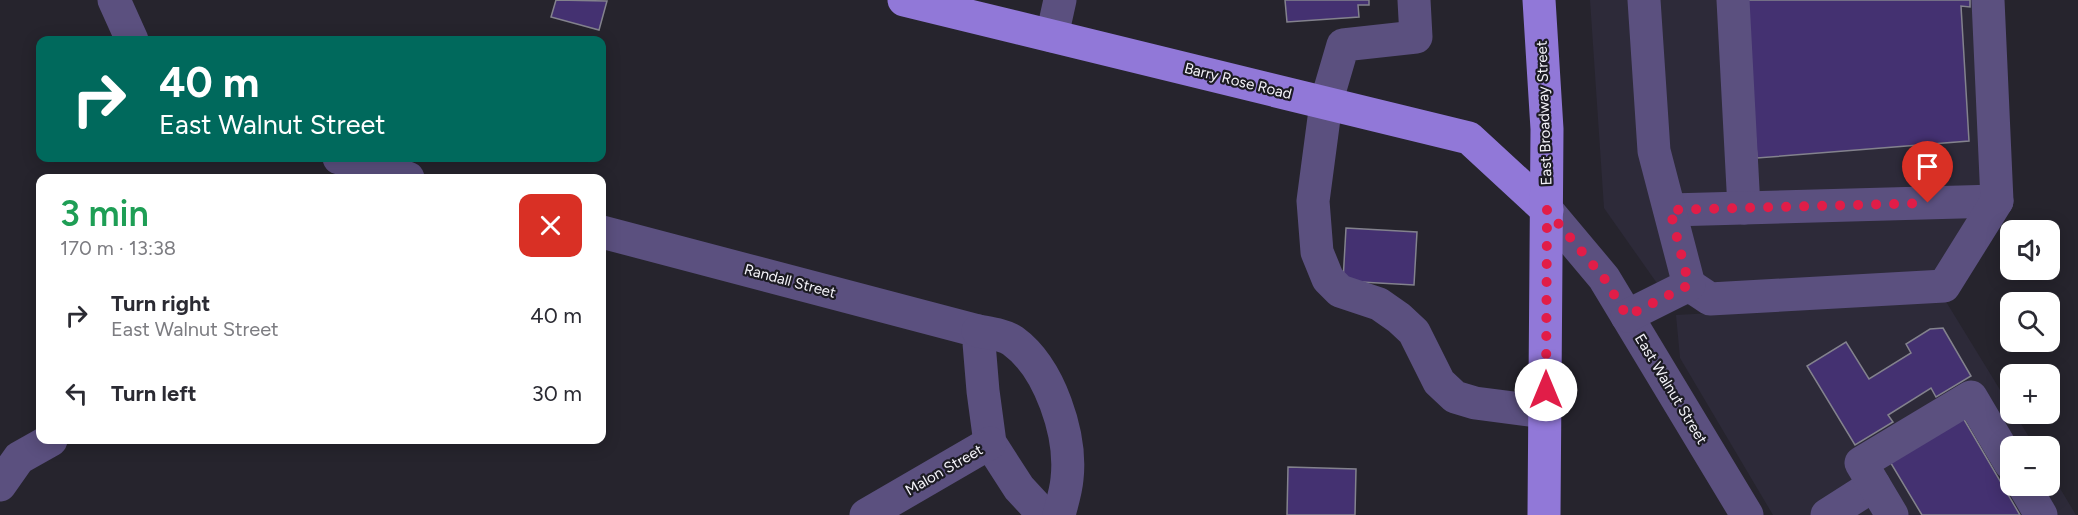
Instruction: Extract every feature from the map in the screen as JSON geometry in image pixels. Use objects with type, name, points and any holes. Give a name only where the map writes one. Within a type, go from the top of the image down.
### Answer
[{"type":"main road","name":"Barry Rose Road","points":[[904,0],[1469,138],[1547,210]]},
{"type":"main road","name":"East Broadway Street","points":[[1539,0],[1547,129],[1544,515]]},
{"type":"street","points":[[114,0],[130,36]]},
{"type":"street","points":[[1052,36],[1060,0]]},
{"type":"street","points":[[1414,0],[1416,37],[1343,45],[1326,103],[1313,201],[1317,252],[1328,279],[1340,291],[1379,304],[1414,332],[1439,382],[1455,397],[1475,403],[1545,412]]},
{"type":"street","points":[[1644,0],[1654,151],[1689,285],[1710,299],[1944,286],[1997,201],[1988,0]]},
{"type":"street","points":[[1733,0],[1744,208]]},
{"type":"street","points":[[353,162],[394,174]]},
{"type":"street","points":[[1670,210],[1997,201]]},
{"type":"street","name":"East Walnut Street","points":[[1547,210],[1604,278],[1746,515]]},
{"type":"street","name":"Randall Street","points":[[606,233],[1012,340],[1036,365],[1053,395],[1065,436],[1067,477],[1059,515]]},
{"type":"street","points":[[1627,316],[1689,285]]},
{"type":"street","points":[[978,331],[982,391],[990,444],[1019,488],[1044,515]]},
{"type":"street","points":[[1892,515],[1861,463],[1971,397],[2000,446]]},
{"type":"street","points":[[0,485],[19,458],[44,444]]},
{"type":"street","name":"Malon Street","points":[[866,515],[990,444]]},
{"type":"street","points":[[1827,515],[1874,485]]},
{"type":"street","points":[[2030,496],[2041,515]]},
{"type":"shaded area","points":[[1590,0],[1999,0],[2013,205],[2004,220],[2000,220],[2000,226],[1960,291],[1673,306],[1604,208]]},
{"type":"shaded area","points":[[1945,300],[2000,390],[2000,424],[2021,424],[2028,436],[2000,436],[2000,496],[2060,496],[2060,488],[2076,515],[1773,515],[1680,358],[1676,315]]},
{"type":"building","points":[[556,0],[607,1],[599,30],[551,17]]},
{"type":"building","points":[[1285,0],[1369,0],[1369,5],[1358,5],[1359,17],[1287,22]]},
{"type":"building","points":[[1744,0],[1970,0],[1970,7],[1961,6],[1969,141],[1757,158]]},
{"type":"building","points":[[1346,228],[1417,232],[1414,285],[1343,281]]},
{"type":"building","points":[[1943,328],[1971,376],[1936,397],[1931,388],[1888,415],[1893,422],[1855,445],[1807,366],[1846,342],[1869,379],[1911,353],[1906,344],[1930,329]]},
{"type":"building","points":[[1962,416],[2000,481],[2000,496],[2009,496],[2020,515],[1922,515],[1889,460]]},
{"type":"building","points":[[1288,467],[1356,469],[1355,515],[1287,515]]},
{"type":"route","points":[[1546,390],[1547,210],[1604,278],[1627,316],[1689,285],[1670,210],[1928,203]]}]
